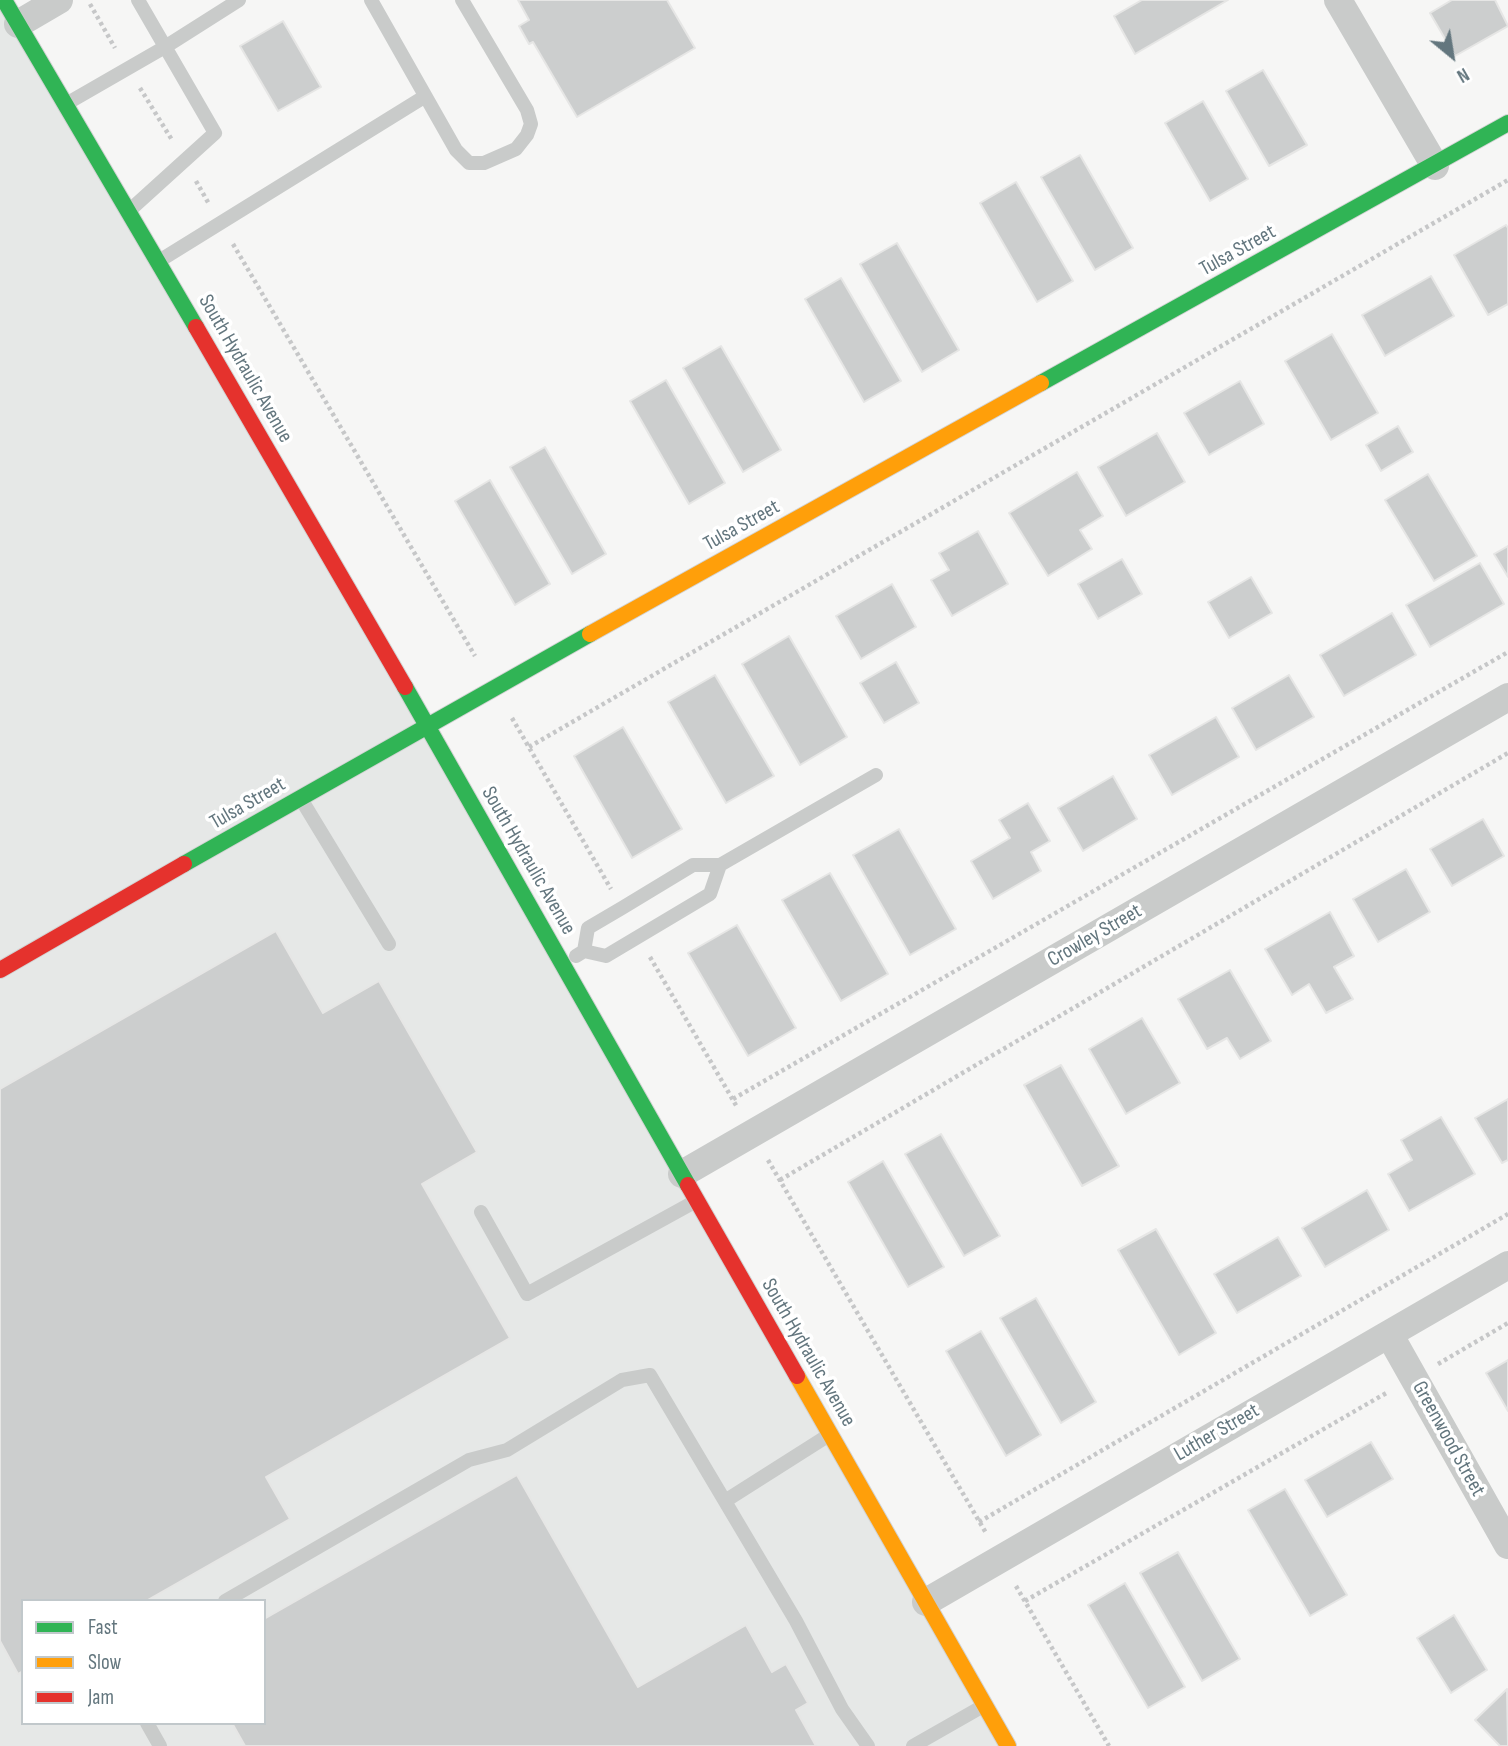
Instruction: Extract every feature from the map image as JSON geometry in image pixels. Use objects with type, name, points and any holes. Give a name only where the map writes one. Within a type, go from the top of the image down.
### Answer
[{"type":"street","points":[[10,12],[59,0]]},
{"type":"street","points":[[1338,0],[1434,166]]},
{"type":"street","name":"South Hydraulic Avenue","points":[[10,12],[426,725],[1008,1746]]},
{"type":"street","name":"Tulsa Street","points":[[0,970],[426,725],[1508,123]]},
{"type":"street","name":"Crowley Street","points":[[682,1174],[1508,697]]},
{"type":"street","name":"Luther Street","points":[[926,1602],[1508,1265]]},
{"type":"street","name":"Greenwood Street","points":[[1389,1334],[1508,1545]]},
{"type":"lane","points":[[128,212],[215,133],[138,0]]},
{"type":"lane","points":[[65,104],[165,47],[239,0]]},
{"type":"lane","points":[[371,0],[456,150],[469,163],[484,163],[516,149],[527,135],[531,124],[527,110],[462,0]]},
{"type":"lane","points":[[158,262],[424,97]]},
{"type":"lane","points":[[584,951],[588,928],[692,865],[720,865],[876,775]]},
{"type":"lane","points":[[300,798],[389,944]]},
{"type":"lane","points":[[562,964],[584,951],[606,956],[710,894],[720,865]]},
{"type":"lane","points":[[481,1212],[527,1294],[697,1200]]},
{"type":"lane","points":[[228,1599],[469,1460],[507,1450],[622,1380],[650,1375],[796,1621],[842,1709],[869,1746]]},
{"type":"lane","points":[[725,1501],[831,1435]]},
{"type":"lane","points":[[913,1746],[985,1705]]},
{"type":"lane","points":[[148,1725],[160,1746]]},
{"type":"path","points":[[87,0],[622,908]]},
{"type":"path","points":[[529,747],[1508,180]]},
{"type":"path","points":[[733,1099],[1508,652]]},
{"type":"path","points":[[780,1180],[1508,753]]},
{"type":"path","points":[[639,937],[1109,1746]]},
{"type":"path","points":[[979,1522],[1508,1214]]},
{"type":"path","points":[[1025,1601],[1508,1323]]},
{"type":"shaded area","points":[[0,0],[1013,1746],[0,1746]]},
{"type":"building","points":[[518,0],[667,0],[695,48],[577,117],[533,42],[529,44],[519,26],[529,20]]},
{"type":"building","points":[[1142,0],[1228,0],[1135,54],[1114,16]]},
{"type":"building","points":[[1452,0],[1495,0],[1508,26],[1455,56],[1430,13]]},
{"type":"building","points":[[283,21],[321,87],[278,111],[240,46]]},
{"type":"building","points":[[1263,70],[1307,145],[1269,166],[1226,91]]},
{"type":"building","points":[[1203,101],[1248,179],[1210,201],[1165,123]]},
{"type":"building","points":[[1080,155],[1133,248],[1095,270],[1041,177]]},
{"type":"building","points":[[1016,182],[1073,281],[1037,302],[980,203]]},
{"type":"building","points":[[1506,225],[1508,304],[1488,315],[1454,255]]},
{"type":"building","points":[[897,243],[959,350],[922,372],[860,264]]},
{"type":"building","points":[[1431,276],[1454,316],[1385,356],[1362,315]]},
{"type":"building","points":[[841,278],[901,381],[864,402],[805,299]]},
{"type":"building","points":[[1332,334],[1378,413],[1331,440],[1285,361]]},
{"type":"building","points":[[721,346],[781,450],[743,472],[683,368]]},
{"type":"building","points":[[666,380],[725,483],[689,504],[630,401]]},
{"type":"building","points":[[1240,381],[1264,424],[1209,455],[1184,413]]},
{"type":"building","points":[[1398,426],[1413,452],[1381,471],[1366,445]]},
{"type":"building","points":[[1157,433],[1185,482],[1126,516],[1098,467]]},
{"type":"building","points":[[545,447],[606,554],[572,574],[510,467]]},
{"type":"building","points":[[1077,472],[1103,516],[1080,530],[1092,549],[1048,576],[1009,513]]},
{"type":"building","points":[[1428,474],[1477,556],[1434,581],[1385,500]]},
{"type":"building","points":[[490,480],[550,584],[515,605],[455,501]]},
{"type":"building","points":[[978,531],[1008,584],[952,616],[931,580],[949,570],[939,553]]},
{"type":"building","points":[[1508,546],[1508,577],[1494,554]]},
{"type":"building","points":[[1122,559],[1142,594],[1098,619],[1078,584]]},
{"type":"building","points":[[1480,563],[1504,604],[1430,647],[1406,605]]},
{"type":"building","points":[[1251,577],[1272,613],[1229,638],[1208,602]]},
{"type":"building","points":[[892,584],[916,627],[861,659],[836,616]]},
{"type":"building","points":[[1392,613],[1416,655],[1344,696],[1320,655]]},
{"type":"building","points":[[789,636],[847,737],[800,765],[742,664]]},
{"type":"building","points":[[896,662],[919,703],[884,723],[860,683]]},
{"type":"building","points":[[715,675],[774,776],[726,803],[668,702]]},
{"type":"building","points":[[1289,675],[1314,717],[1256,750],[1232,708]]},
{"type":"building","points":[[1216,717],[1239,757],[1172,795],[1149,755]]},
{"type":"building","points":[[623,727],[682,829],[632,858],[574,756]]},
{"type":"building","points":[[1113,776],[1137,819],[1083,851],[1058,808]]},
{"type":"building","points":[[1028,803],[1050,841],[1031,852],[1041,871],[993,899],[971,861],[1010,838],[999,820]]},
{"type":"building","points":[[1483,819],[1504,856],[1452,886],[1430,849]]},
{"type":"building","points":[[899,829],[956,929],[910,955],[853,855]]},
{"type":"building","points":[[1406,869],[1430,912],[1378,942],[1353,899]]},
{"type":"building","points":[[830,873],[888,974],[841,1001],[782,900]]},
{"type":"building","points":[[1330,912],[1354,956],[1334,967],[1353,999],[1326,1013],[1309,984],[1292,995],[1265,949]]},
{"type":"building","points":[[737,925],[796,1028],[748,1056],[688,953]]},
{"type":"building","points":[[276,931],[323,1013],[379,981],[477,1152],[422,1184],[510,1338],[266,1477],[290,1519],[150,1599],[21,1599],[21,1672],[18,1674],[0,1641],[0,1089]]},
{"type":"building","points":[[1230,970],[1271,1041],[1240,1059],[1227,1038],[1207,1049],[1178,999]]},
{"type":"building","points":[[1142,1018],[1180,1083],[1126,1114],[1089,1049]]},
{"type":"building","points":[[1061,1065],[1119,1166],[1082,1186],[1024,1085]]},
{"type":"building","points":[[1508,1099],[1508,1160],[1502,1163],[1475,1118]]},
{"type":"building","points":[[1441,1117],[1475,1174],[1409,1211],[1388,1174],[1412,1160],[1401,1140]]},
{"type":"building","points":[[941,1134],[1000,1236],[964,1256],[905,1154]]},
{"type":"building","points":[[883,1161],[944,1267],[908,1287],[848,1182]]},
{"type":"building","points":[[1367,1190],[1389,1230],[1325,1267],[1302,1228]]},
{"type":"building","points":[[1156,1229],[1216,1333],[1179,1355],[1118,1250]]},
{"type":"building","points":[[1278,1237],[1301,1276],[1237,1313],[1214,1274]]},
{"type":"building","points":[[1036,1298],[1096,1402],[1061,1423],[1000,1318]]},
{"type":"building","points":[[981,1331],[1041,1435],[1006,1456],[946,1351]]},
{"type":"building","points":[[1508,1360],[1508,1411],[1486,1373]]},
{"type":"building","points":[[1371,1442],[1393,1479],[1327,1517],[1305,1480]]},
{"type":"building","points":[[517,1475],[638,1687],[746,1625],[772,1672],[786,1664],[808,1703],[796,1710],[816,1746],[245,1746],[233,1725],[266,1725],[266,1618]]},
{"type":"building","points":[[1285,1489],[1347,1595],[1310,1616],[1248,1510]]},
{"type":"building","points":[[1178,1552],[1240,1659],[1202,1681],[1140,1573]]},
{"type":"building","points":[[1125,1583],[1185,1687],[1148,1708],[1088,1605]]},
{"type":"building","points":[[1454,1615],[1487,1670],[1451,1693],[1417,1638]]},
{"type":"building","points":[[1507,1689],[1508,1746],[1500,1746],[1475,1720]]},
{"type":"traffic: fast","points":[[4,0],[196,327]]},
{"type":"traffic: fast","points":[[1041,383],[1508,123]]},
{"type":"traffic: fast","points":[[184,864],[590,634]]},
{"type":"traffic: fast","points":[[405,687],[688,1185]]},
{"type":"traffic: slow","points":[[590,634],[1041,383]]},
{"type":"traffic: slow","points":[[797,1376],[1008,1746]]},
{"type":"traffic: jam","points":[[196,327],[405,687]]},
{"type":"traffic: jam","points":[[0,970],[184,864]]},
{"type":"traffic: jam","points":[[688,1185],[797,1376]]}]
